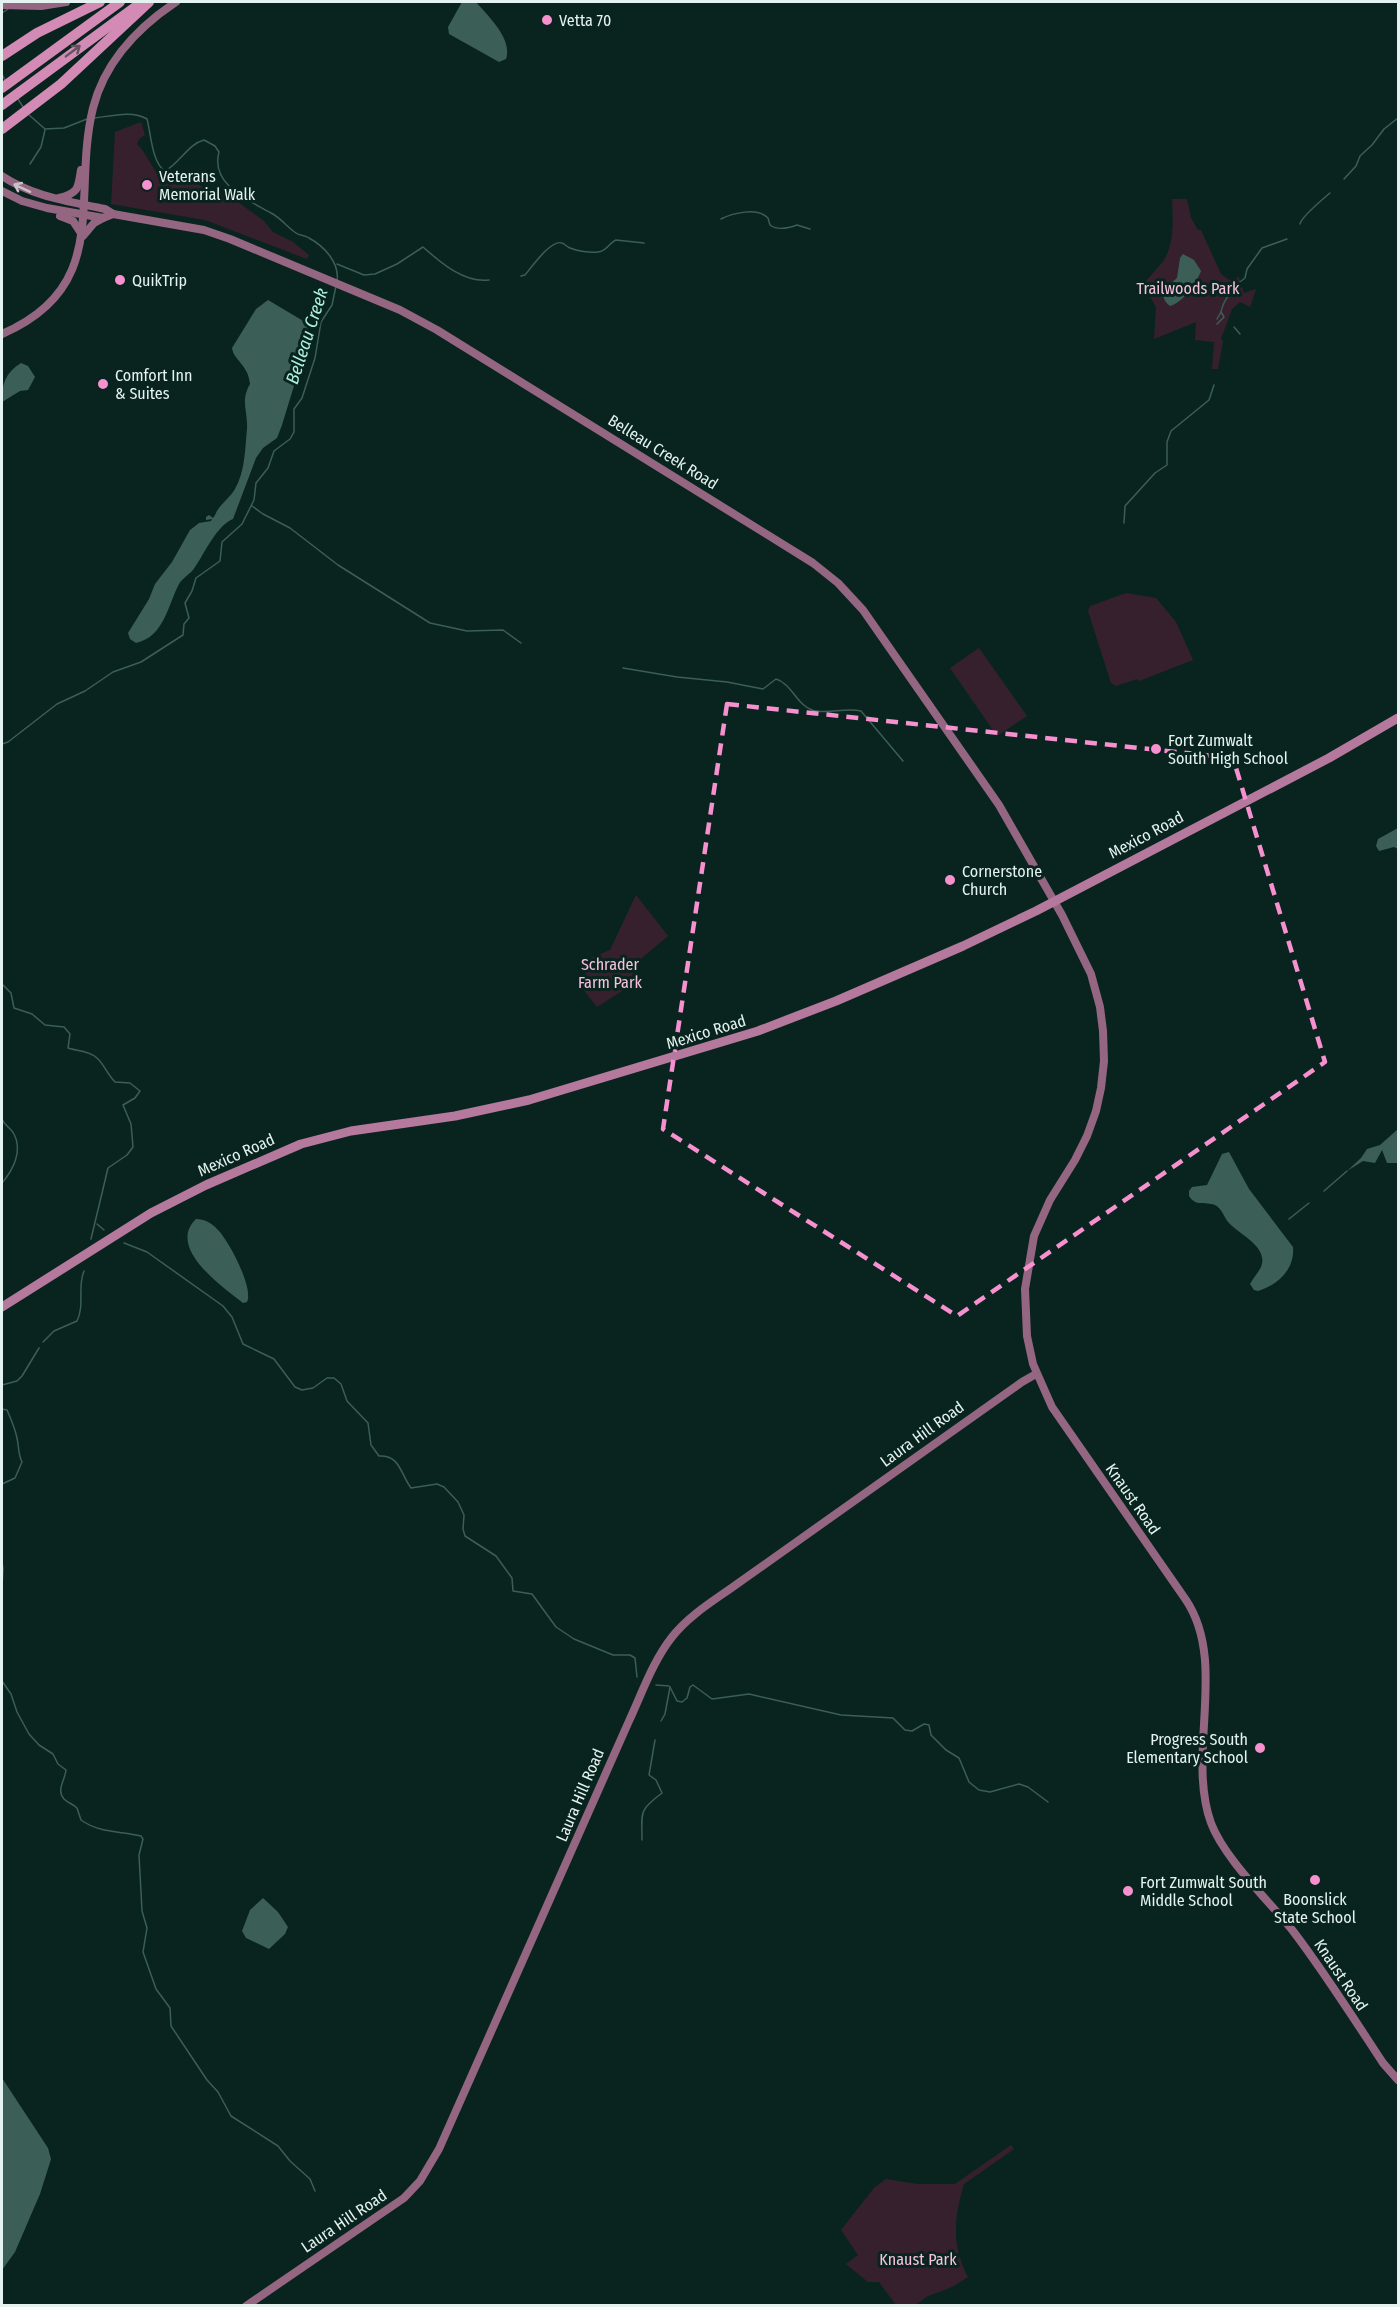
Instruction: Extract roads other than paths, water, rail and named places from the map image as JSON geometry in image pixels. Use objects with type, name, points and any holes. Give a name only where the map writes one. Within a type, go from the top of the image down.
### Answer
[{"type":"highway","points":[[6,53],[37,33],[100,2]]},
{"type":"highway","points":[[2,88],[120,2]]},
{"type":"highway","points":[[4,103],[142,2]]},
{"type":"highway","points":[[2,129],[73,74],[149,2]]},
{"type":"main road","points":[[3,5],[66,2]]},
{"type":"main road","points":[[2,334],[28,322],[52,299],[72,271],[84,215],[87,143],[94,105],[107,71],[119,52],[150,20],[176,2]]},
{"type":"main road","points":[[55,199],[71,195],[77,190],[81,171],[86,162]]},
{"type":"main road","name":"Belleau Creek Road","points":[[2,176],[28,191],[55,199],[105,208],[113,214],[216,234],[400,310],[437,330],[685,482],[833,578],[863,610],[999,805],[1054,901]]},
{"type":"main road","points":[[2,190],[22,201],[47,208],[103,218]]},
{"type":"main road","points":[[47,208],[52,214],[70,218],[81,236]]},
{"type":"main road","points":[[81,236],[94,223],[113,214]]},
{"type":"main road","name":"Mexico Road","points":[[2,1307],[151,1213],[206,1185],[290,1148],[351,1131],[503,1107],[758,1031],[836,1001],[965,945],[1054,901],[1329,758],[1398,717]]},
{"type":"main road","name":"Knaust Road","points":[[1054,901],[1081,952],[1093,983],[1101,1019],[1104,1061],[1101,1088],[1092,1124],[1081,1149],[1042,1216],[1030,1251],[1025,1289],[1030,1356],[1036,1374],[1058,1416],[1198,1622],[1204,1660],[1204,1794],[1215,1833],[1303,1945],[1383,2063],[1398,2080]]},
{"type":"main road","name":"Laura Hill Road","points":[[246,2306],[404,2198],[420,2181],[439,2149],[629,1721],[673,1635],[690,1618],[737,1584],[1036,1374]]},
{"type":"water","points":[[462,2],[476,2],[493,21],[506,44],[506,59],[499,62],[449,34],[448,27]]},
{"type":"water","points":[[1183,254],[1194,260],[1201,271],[1184,297],[1170,306],[1164,294],[1167,287],[1177,278],[1180,258]]},
{"type":"water","points":[[268,300],[305,322],[308,329],[301,363],[277,438],[263,448],[256,458],[233,519],[221,527],[193,569],[181,582],[159,627],[145,640],[136,643],[130,639],[128,633],[149,599],[155,584],[172,562],[190,530],[199,523],[211,521],[212,519],[206,520],[206,517],[209,515],[213,518],[233,493],[241,475],[247,429],[245,396],[250,384],[247,372],[232,348],[256,309]]},
{"type":"water","points":[[21,363],[28,366],[35,377],[28,390],[20,391],[2,402],[2,390],[6,380],[12,370]]},
{"type":"water","points":[[1398,828],[1398,849],[1394,847],[1379,851],[1376,846],[1378,839]]},
{"type":"water","points":[[1398,1129],[1398,1163],[1387,1163],[1382,1150],[1375,1163],[1363,1161],[1347,1171],[1367,1149],[1380,1145]]},
{"type":"water","points":[[1229,1152],[1249,1189],[1293,1247],[1291,1262],[1284,1275],[1272,1285],[1258,1291],[1254,1290],[1250,1284],[1261,1267],[1261,1253],[1257,1247],[1229,1223],[1217,1206],[1197,1203],[1189,1196],[1192,1187],[1207,1185],[1222,1154]]},
{"type":"water","points":[[196,1219],[213,1225],[222,1234],[239,1264],[247,1286],[247,1302],[243,1303],[211,1277],[192,1254],[188,1242],[189,1230]]},
{"type":"water","points":[[263,1898],[278,1912],[288,1927],[285,1934],[269,1949],[246,1938],[242,1931],[250,1910]]},
{"type":"water","points":[[2,2078],[48,2148],[51,2159],[40,2194],[15,2252],[2,2270]]},
{"type":"waterway","name":"Belleau Creek","points":[[2,13],[8,9]]},
{"type":"waterway","name":"Belleau Creek","points":[[2,74],[5,80]]},
{"type":"waterway","name":"Belleau Creek","points":[[18,99],[23,107]]},
{"type":"waterway","name":"Belleau Creek","points":[[28,114],[45,129],[64,128],[87,119]]},
{"type":"waterway","name":"Belleau Creek","points":[[95,118],[129,114],[147,119],[157,162],[165,171],[198,142],[204,140],[215,146],[219,152],[220,173],[225,182],[242,196],[278,217],[296,233],[320,246],[330,256],[336,268],[337,281]]},
{"type":"waterway","points":[[1344,179],[1356,166],[1360,156],[1384,129],[1398,118]]},
{"type":"waterway","points":[[30,164],[41,147],[45,130]]},
{"type":"waterway","points":[[1300,224],[1308,213],[1330,193]]},
{"type":"waterway","points":[[721,219],[738,213],[751,212],[768,218],[770,225],[776,228],[797,225],[810,229]]},
{"type":"waterway","points":[[1217,324],[1224,317],[1221,312],[1227,298],[1245,278],[1247,269],[1262,248],[1287,239]]},
{"type":"waterway","points":[[521,276],[525,275],[536,261],[557,243],[587,252],[601,252],[616,240],[644,243]]},
{"type":"waterway","points":[[337,264],[364,275],[375,274],[397,264],[423,247],[453,271],[471,278],[489,280]]},
{"type":"waterway","name":"Belleau Creek","points":[[2,744],[8,742],[57,704],[85,691],[113,672],[141,662],[183,635],[184,624],[189,618],[185,603],[196,578],[220,561],[222,542],[242,524],[254,500],[256,483],[268,468],[274,451],[290,439],[294,432],[294,409],[302,398],[315,358],[321,322],[332,305],[336,286]]},
{"type":"waterway","points":[[1217,319],[1221,312]]},
{"type":"waterway","points":[[1234,327],[1240,334]]},
{"type":"waterway","points":[[1124,523],[1125,506],[1155,473],[1167,465],[1167,442],[1171,431],[1209,400],[1214,385]]},
{"type":"waterway","points":[[252,506],[290,528],[338,565],[430,623],[467,631],[503,630],[521,643]]},
{"type":"waterway","points":[[623,668],[763,689],[776,679],[786,685],[802,704],[812,710],[861,711],[903,761]]},
{"type":"waterway","points":[[2,984],[11,993],[14,1008],[32,1014],[45,1025],[64,1027],[70,1034],[68,1048],[94,1056],[115,1082],[130,1083],[140,1091],[135,1098],[123,1105],[131,1124],[133,1147],[127,1155],[108,1168],[91,1239]]},
{"type":"waterway","name":"Belleau Creek","points":[[2,1119],[17,1140],[16,1160],[2,1183]]},
{"type":"waterway","points":[[1324,1191],[1347,1171]]},
{"type":"waterway","points":[[1289,1219],[1309,1203]]},
{"type":"waterway","points":[[97,1224],[104,1230]]},
{"type":"waterway","points":[[124,1243],[147,1252],[223,1306],[232,1317],[243,1344],[274,1359],[295,1387],[302,1390],[313,1388],[327,1378],[334,1378],[341,1384],[347,1401],[368,1423],[371,1445],[379,1456],[391,1458],[399,1466],[411,1488],[437,1484],[444,1487],[458,1502],[464,1515],[465,1536],[496,1556],[512,1578],[513,1591],[532,1594],[556,1627],[574,1639],[613,1655],[630,1655],[635,1658],[637,1677]]},
{"type":"waterway","points":[[43,1342],[54,1331],[77,1321],[84,1271]]},
{"type":"waterway","points":[[2,1385],[17,1381],[39,1348]]},
{"type":"waterway","points":[[2,1409],[7,1410],[13,1424],[22,1462],[15,1478],[2,1484]]},
{"type":"waterway","points":[[2,1561],[2,1587]]},
{"type":"waterway","points":[[2,1681],[11,1694],[17,1712],[29,1734],[39,1745],[53,1754],[58,1764],[66,1770],[61,1789],[62,1796],[77,1808],[81,1820],[95,1827],[141,1836],[143,1839],[139,1855],[142,1911],[147,1928],[143,1952],[156,1989],[170,2008],[171,2026],[207,2080],[218,2092],[231,2116],[278,2146],[290,2161],[310,2179],[315,2191]]},
{"type":"waterway","points":[[656,1685],[669,1686]]},
{"type":"waterway","points":[[670,1687],[677,1701],[682,1702],[687,1698],[690,1687],[693,1685],[712,1699],[749,1694],[841,1715],[893,1718],[905,1730],[912,1731],[924,1724],[929,1725],[931,1735],[946,1750],[959,1758],[969,1782],[979,1790],[990,1792],[1019,1784],[1028,1787],[1048,1802]]},
{"type":"waterway","points":[[661,1721],[665,1714],[670,1687]]},
{"type":"waterway","points":[[642,1840],[645,1808],[662,1793],[656,1780],[649,1775],[655,1740]]},
{"type":"place","name":"Vetta 70","points":[[547,20]]},
{"type":"place","name":"Veterans Memorial Walk","points":[[147,185]]},
{"type":"place","name":"QuikTrip","points":[[120,280]]},
{"type":"place","name":"Comfort Inn & Suites","points":[[103,384]]},
{"type":"place","name":"Fort Zumwalt South High School","points":[[1156,749]]},
{"type":"place","name":"Cornerstone Church","points":[[950,880]]},
{"type":"place","name":"Progress South Elementary School","points":[[1260,1748]]},
{"type":"place","name":"Boonslick State School","points":[[1315,1880]]},
{"type":"place","name":"Fort Zumwalt South Middle School","points":[[1128,1891]]},
{"type":"park label","name":"Trailwoods Park","points":[[1188,288]]},
{"type":"park label","name":"Schrader Farm Park","points":[[610,973]]},
{"type":"park label","name":"Knaust Park","points":[[918,2259]]}]
